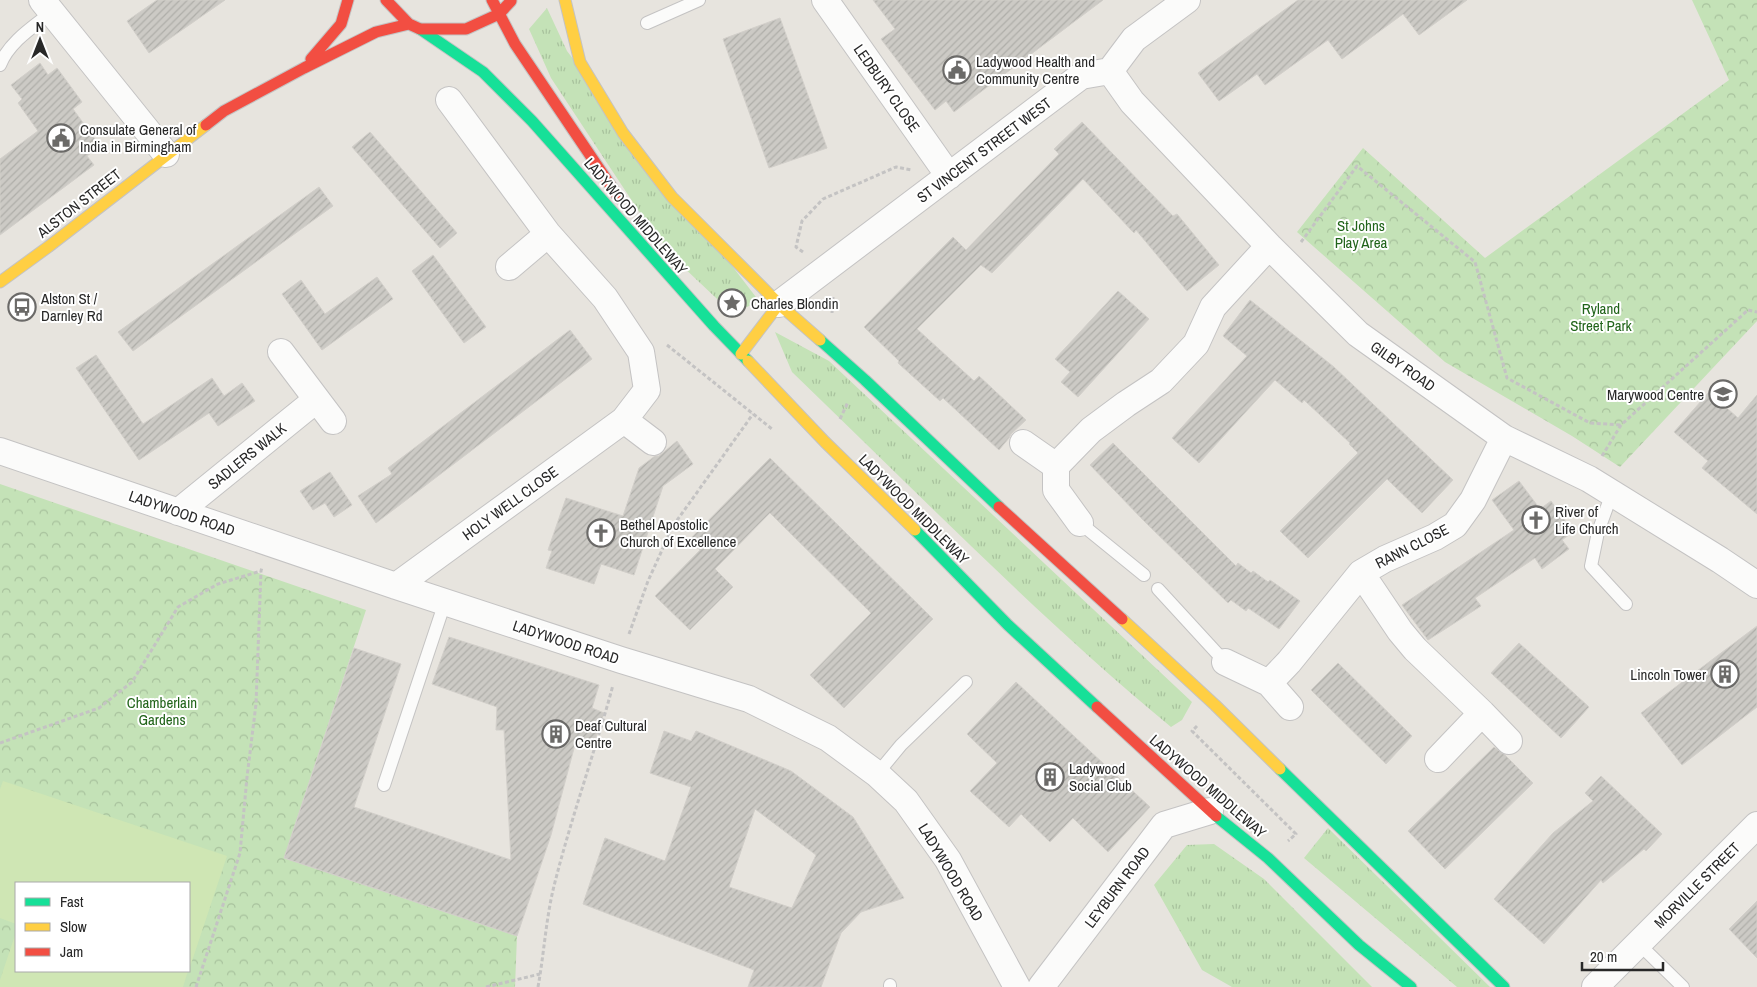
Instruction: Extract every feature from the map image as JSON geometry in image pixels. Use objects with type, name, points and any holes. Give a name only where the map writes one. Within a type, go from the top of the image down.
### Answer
[{"type":"main road","name":"ALSTON STREET","points":[[304,68],[341,24],[348,0]]},
{"type":"main road","name":"LADYWOOD MIDDLEWAY","points":[[386,0],[415,27],[483,72],[532,121],[741,354],[825,442],[902,516],[1008,625],[1210,811],[1268,858],[1359,946],[1410,987]]},
{"type":"main road","points":[[492,0],[515,44],[655,253],[687,296]]},
{"type":"main road","points":[[499,14],[512,0]]},
{"type":"main road","points":[[565,0],[580,62],[622,133],[672,197],[779,304],[865,380],[1008,515],[1216,705],[1504,987]]},
{"type":"main road","name":"ALSTON STREET","points":[[0,282],[224,111],[304,68],[376,32],[415,27],[466,29],[499,14]]},
{"type":"main road","points":[[741,354],[779,304]]},
{"type":"street","name":"LEDBURY CLOSE","points":[[825,0],[949,176]]},
{"type":"street","points":[[1110,71],[1134,40],[1187,0]]},
{"type":"street","points":[[47,6],[166,154]]},
{"type":"street","name":"ST VINCENT STREET WEST","points":[[779,304],[1081,76],[1110,71]]},
{"type":"street","name":"GILBY ROAD","points":[[1110,71],[1132,102],[1277,255],[1358,334],[1504,438],[1589,479],[1757,585]]},
{"type":"street","name":"HOLY WELL CLOSE","points":[[396,586],[624,420],[647,390],[641,352],[606,298],[548,234],[450,100]]},
{"type":"street","points":[[509,267],[548,234]]},
{"type":"street","points":[[1080,523],[1056,490],[1056,466],[1091,430],[1126,404],[1162,381],[1196,344],[1213,307],[1277,255]]},
{"type":"street","points":[[281,352],[333,421]]},
{"type":"street","name":"SADLERS WALK","points":[[178,512],[316,400]]},
{"type":"street","points":[[624,420],[653,442]]},
{"type":"street","name":"RANN CLOSE","points":[[1269,683],[1361,573],[1385,559],[1435,537],[1455,525],[1473,500],[1504,438]]},
{"type":"street","points":[[1023,444],[1056,466]]},
{"type":"street","name":"LADYWOOD ROAD","points":[[0,451],[396,586],[621,660],[749,699],[828,738],[877,774],[906,802],[948,860],[1017,987]]},
{"type":"street","name":"RANN CLOSE","points":[[1361,573],[1400,631],[1415,649],[1482,712],[1509,741]]},
{"type":"street","points":[[1225,662],[1269,683],[1290,707]]},
{"type":"street","points":[[1438,759],[1482,712]]},
{"type":"street","name":"LEYBURN ROAD","points":[[1041,987],[1164,825],[1210,811]]},
{"type":"street","name":"MORVILLE STREET","points":[[1595,987],[1757,824]]},
{"type":"lane","points":[[646,23],[699,0]]},
{"type":"lane","points":[[0,65],[2,59],[18,38],[47,6]]},
{"type":"lane","points":[[1612,493],[1598,532],[1591,566],[1626,604]]},
{"type":"lane","points":[[1080,523],[1144,575]]},
{"type":"lane","points":[[1158,589],[1225,662]]},
{"type":"lane","points":[[384,785],[445,602]]},
{"type":"lane","points":[[877,774],[901,746],[966,682]]},
{"type":"lane","points":[[1639,944],[1683,987]]},
{"type":"path","points":[[1277,255],[1357,166],[1475,262],[1507,378],[1590,423],[1621,424]]},
{"type":"path","points":[[826,269],[796,247],[802,221],[823,199],[896,167],[949,176]]},
{"type":"path","points":[[1589,479],[1621,424],[1748,310],[1757,312]]},
{"type":"path","points":[[633,624],[648,581],[673,526],[753,414],[664,342]]},
{"type":"path","points":[[196,987],[240,853],[256,704],[261,571],[271,543]]},
{"type":"path","points":[[0,743],[98,708],[132,682],[178,607],[218,584],[261,571]]},
{"type":"path","points":[[538,987],[554,888],[575,808],[604,720],[621,660]]},
{"type":"path","points":[[1216,705],[1192,731],[1296,834],[1268,858]]},
{"type":"path","points":[[486,987],[540,974]]},
{"type":"green space","name":"Ryland Street Park","points":[[1692,0],[1757,0],[1757,321],[1620,467],[1572,436],[1445,362],[1297,232],[1363,148],[1485,258],[1729,80]]},
{"type":"green space","points":[[547,8],[567,51],[759,301],[733,314],[680,264],[644,219],[551,78],[529,29]]},
{"type":"green space","points":[[775,332],[829,361],[1192,702],[1182,720],[1171,727],[1121,685],[1025,598],[792,372]]},
{"type":"green space","name":"Chamberlain Gardens","points":[[0,484],[366,610],[284,858],[517,936],[515,987],[0,987]]},
{"type":"green space","points":[[3,781],[227,856],[190,967],[190,882],[15,882],[15,924],[0,918],[0,789]]},
{"type":"green space","points":[[1328,828],[1490,987],[1457,987],[1304,858]]},
{"type":"green space","points":[[1214,844],[1264,879],[1372,987],[1232,987],[1202,970],[1154,885],[1187,845]]},
{"type":"green space","points":[[15,935],[15,972],[188,972],[183,987],[0,987],[0,980]]},
{"type":"building","points":[[157,0],[225,0],[149,53],[127,21]]},
{"type":"building","name":"Ladywood Health and Community Centre","points":[[873,0],[1103,0],[954,112],[946,101],[935,110],[881,39],[895,29]]},
{"type":"building","points":[[1298,0],[1467,0],[1419,35],[1403,14],[1342,59],[1328,40],[1265,85],[1257,74],[1219,101],[1198,73]]},
{"type":"building","points":[[780,18],[827,148],[769,168],[723,39]]},
{"type":"building","name":"Consulate General of India in Birmingham","points":[[40,63],[48,75],[57,68],[82,102],[73,109],[100,146],[87,156],[94,165],[0,235],[0,159],[38,131],[18,103],[22,99],[11,85]]},
{"type":"building","points":[[1082,122],[1173,216],[1177,214],[1219,265],[1187,291],[1136,230],[1134,233],[1083,179],[992,273],[981,265],[917,329],[974,381],[979,376],[1026,420],[1011,434],[999,450],[943,398],[940,401],[898,363],[899,361],[864,327],[953,237],[966,250],[1059,154],[1054,149]]},
{"type":"building","points":[[370,132],[457,233],[440,248],[352,147]]},
{"type":"building","points":[[319,187],[333,206],[133,351],[118,332]]},
{"type":"building","points":[[433,255],[486,327],[464,343],[412,271]]},
{"type":"building","points":[[377,277],[393,299],[322,350],[282,294],[301,280],[325,314]]},
{"type":"building","points":[[1118,291],[1149,319],[1078,397],[1061,382],[1070,372],[1055,359]]},
{"type":"building","points":[[1250,300],[1334,367],[1453,480],[1422,513],[1387,479],[1308,558],[1280,531],[1358,453],[1350,443],[1304,400],[1302,403],[1275,380],[1199,463],[1172,438],[1247,356],[1223,336]]},
{"type":"building","points":[[570,330],[592,359],[376,523],[358,496],[392,474],[388,468]]},
{"type":"building","points":[[96,355],[143,424],[212,378],[224,396],[242,383],[255,401],[218,426],[209,413],[139,460],[76,368]]},
{"type":"building","points":[[1709,392],[1738,418],[1757,395],[1757,514],[1702,468],[1708,461],[1674,432]]},
{"type":"building","name":"Bethel Apostolic Church of Excellence","points":[[677,441],[693,464],[663,486],[634,575],[601,564],[594,584],[546,568],[552,551],[548,550],[566,498],[623,516],[639,468],[655,456],[659,456]]},
{"type":"building","points":[[1113,443],[1236,566],[1238,563],[1251,573],[1253,571],[1268,582],[1270,580],[1300,601],[1279,629],[1248,608],[1246,611],[1231,600],[1228,603],[1090,465]]},
{"type":"building","points":[[770,458],[933,619],[844,708],[810,675],[871,613],[770,513],[715,569],[733,587],[690,630],[655,596],[700,550],[689,540]]},
{"type":"building","points":[[330,472],[352,505],[334,517],[325,503],[313,510],[300,491]]},
{"type":"building","points":[[1519,481],[1540,509],[1551,501],[1573,532],[1562,540],[1569,549],[1542,569],[1535,558],[1475,598],[1481,606],[1428,640],[1402,605],[1514,530],[1492,500]]},
{"type":"building","name":"Lincoln Tower","points":[[1757,626],[1757,707],[1682,765],[1641,713]]},
{"type":"building","points":[[449,637],[599,685],[592,708],[604,713],[594,743],[577,737],[551,835],[517,936],[284,858],[354,648],[401,664],[354,807],[511,860],[504,730],[496,730],[497,707],[432,684]]},
{"type":"building","points":[[1519,643],[1589,707],[1561,738],[1491,673]]},
{"type":"building","points":[[1338,663],[1412,736],[1386,764],[1311,690]]},
{"type":"building","name":"Ladywood Social Club","points":[[1016,682],[1150,807],[1108,852],[1073,818],[1050,842],[1021,814],[1009,827],[970,791],[997,763],[967,734]]},
{"type":"building","points":[[664,731],[691,741],[696,731],[791,771],[853,817],[904,898],[861,912],[841,933],[821,987],[748,987],[754,970],[583,904],[605,838],[665,861],[691,787],[650,773]],"holes":[[[755,809],[816,855],[792,908],[729,887]]]},
{"type":"building","points":[[1494,747],[1505,755],[1533,783],[1445,869],[1408,831]]},
{"type":"building","points":[[1601,776],[1662,834],[1646,851],[1644,849],[1603,883],[1601,880],[1544,944],[1494,899],[1553,833],[1593,801],[1585,793]]},
{"type":"building","points":[[1757,901],[1757,958],[1729,929]]},
{"type":"traffic: fast","points":[[420,29],[483,72],[532,121],[714,326],[748,361]]},
{"type":"traffic: fast","points":[[820,340],[999,507]]},
{"type":"traffic: fast","points":[[915,530],[1008,625],[1097,707]]},
{"type":"traffic: fast","points":[[1280,769],[1504,987]]},
{"type":"traffic: fast","points":[[1216,816],[1268,858],[1359,945],[1411,987]]},
{"type":"traffic: slow","points":[[565,0],[580,62],[623,133],[672,197],[779,304],[820,340]]},
{"type":"traffic: slow","points":[[0,282],[206,125]]},
{"type":"traffic: slow","points":[[741,354],[779,304]]},
{"type":"traffic: slow","points":[[748,361],[825,442],[915,530]]},
{"type":"traffic: slow","points":[[1122,619],[1215,705],[1280,769]]},
{"type":"traffic: jam","points":[[311,59],[341,24],[348,0]]},
{"type":"traffic: jam","points":[[386,0],[409,24],[420,29],[466,29],[499,14],[511,1]]},
{"type":"traffic: jam","points":[[492,0],[515,44],[619,198]]},
{"type":"traffic: jam","points":[[206,125],[224,111],[376,32],[409,24]]},
{"type":"traffic: jam","points":[[999,507],[1122,619]]},
{"type":"traffic: jam","points":[[1097,707],[1216,816]]},
{"type":"place","name":"Ladywood Health and Community Centre","points":[[957,70]]},
{"type":"place","name":"Consulate General of India in Birmingham","points":[[61,138]]},
{"type":"place","name":"Charles Blondin","points":[[732,303]]},
{"type":"place","name":"Alston St / Darnley Rd","points":[[22,307]]},
{"type":"place","name":"Marywood Centre","points":[[1723,394]]},
{"type":"place","name":"River of Life Church","points":[[1536,520]]},
{"type":"place","name":"Bethel Apostolic Church of Excellence","points":[[601,533]]},
{"type":"place","name":"Lincoln Tower","points":[[1725,674]]},
{"type":"place","name":"Deaf Cultural Centre","points":[[556,734]]},
{"type":"place","name":"Ladywood Social Club","points":[[1050,777]]},
{"type":"park label","name":"St Johns Play Area","points":[[1361,234]]}]
